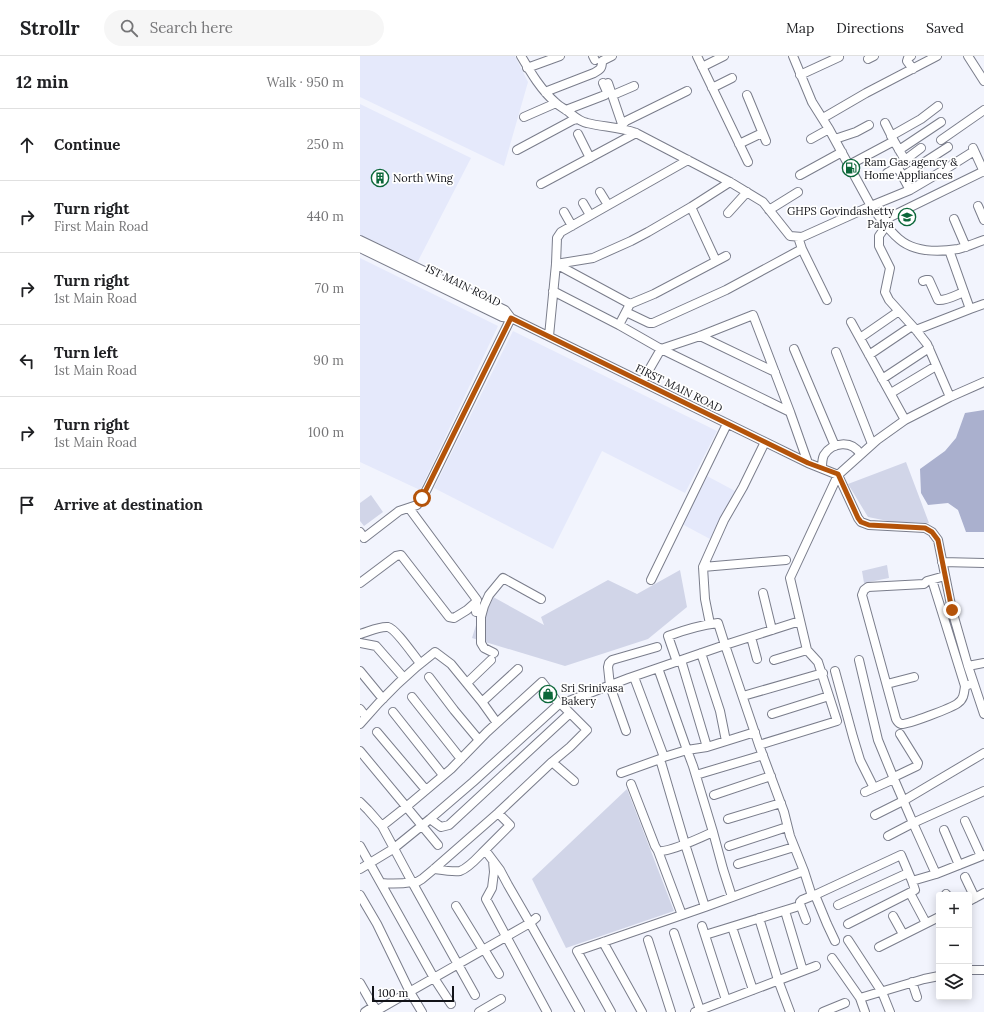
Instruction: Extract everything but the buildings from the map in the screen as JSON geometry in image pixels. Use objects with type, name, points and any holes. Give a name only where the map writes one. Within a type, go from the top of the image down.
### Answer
[{"type":"street","points":[[521,56],[527,68],[545,92],[556,103],[577,119],[586,123],[621,126],[730,182],[763,202],[790,236],[802,237],[910,190],[944,170],[972,150],[981,158],[984,171],[884,223],[879,236],[879,246],[890,268],[885,292],[889,300],[927,344],[950,397]]},
{"type":"street","points":[[527,68],[560,56]]},
{"type":"street","points":[[545,92],[594,73],[601,68],[602,61],[612,56]]},
{"type":"street","points":[[697,56],[748,162]]},
{"type":"street","points":[[702,67],[724,56]]},
{"type":"street","points":[[792,56],[812,102],[835,139],[871,206],[899,239],[911,246],[932,250],[949,250],[966,247],[984,240]]},
{"type":"street","points":[[911,56],[907,61],[913,69]]},
{"type":"street","points":[[823,118],[866,93],[937,56]]},
{"type":"street","points":[[968,56],[984,81]]},
{"type":"street","points":[[800,75],[839,57]]},
{"type":"street","points":[[712,88],[732,78]]},
{"type":"street","points":[[566,110],[604,95],[607,92],[606,82],[613,95],[621,126]]},
{"type":"street","points":[[613,95],[634,86]]},
{"type":"street","points":[[621,126],[626,121],[687,91]]},
{"type":"street","points":[[747,95],[766,141]]},
{"type":"street","points":[[524,117],[556,103]]},
{"type":"street","points":[[849,165],[893,139],[938,106]]},
{"type":"street","points":[[941,140],[984,110]]},
{"type":"street","points":[[517,150],[577,119]]},
{"type":"street","points":[[899,150],[941,122]]},
{"type":"street","points":[[885,123],[905,160]]},
{"type":"street","points":[[835,139],[856,132],[869,125]]},
{"type":"street","points":[[811,139],[829,129]]},
{"type":"street","points":[[541,184],[636,133]]},
{"type":"street","points":[[739,144],[762,133]]},
{"type":"street","points":[[578,134],[590,158]]},
{"type":"street","points":[[903,176],[948,147]]},
{"type":"street","points":[[887,173],[898,167],[897,166],[921,148]]},
{"type":"street","points":[[800,175],[842,152]]},
{"type":"street","points":[[549,336],[557,238],[561,232],[688,160]]},
{"type":"street","points":[[898,167],[910,190]]},
{"type":"street","points":[[556,264],[593,258],[648,232],[730,182]]},
{"type":"street","points":[[600,192],[608,206]]},
{"type":"street","points":[[728,213],[747,192]]},
{"type":"street","points":[[769,210],[798,192]]},
{"type":"street","points":[[583,203],[590,215]]},
{"type":"street","points":[[978,206],[984,220]]},
{"type":"street","points":[[691,207],[716,261]]},
{"type":"street","points":[[564,212],[572,226]]},
{"type":"street","points":[[954,219],[966,247]]},
{"type":"street","points":[[798,237],[802,249],[827,300]]},
{"type":"street","name":"1ST MAIN ROAD","points":[[360,240],[504,310],[511,318]]},
{"type":"street","name":"1ST MAIN ROAD","points":[[360,248],[502,317],[511,318]]},
{"type":"street","points":[[626,312],[649,323],[653,323],[726,290],[802,249]]},
{"type":"street","points":[[949,250],[970,309]]},
{"type":"street","points":[[619,325],[630,304],[654,294],[726,256]]},
{"type":"street","points":[[556,264],[630,304]]},
{"type":"street","points":[[923,281],[929,280],[938,300],[964,292]]},
{"type":"street","points":[[553,291],[619,325],[661,349],[790,412]]},
{"type":"street","points":[[869,355],[914,328],[984,304]]},
{"type":"street","points":[[860,338],[899,312]]},
{"type":"street","points":[[642,382],[661,349],[700,336],[753,315],[808,463]]},
{"type":"street","points":[[360,532],[364,538],[399,511],[417,506],[511,318]]},
{"type":"street","name":"FIRST MAIN ROAD","points":[[511,318],[808,463],[838,474]]},
{"type":"street","points":[[851,322],[905,420]]},
{"type":"street","points":[[700,336],[775,372]]},
{"type":"street","points":[[882,379],[929,348]]},
{"type":"street","points":[[794,349],[835,446]]},
{"type":"street","points":[[836,352],[872,444]]},
{"type":"street","points":[[891,394],[936,366]]},
{"type":"street","points":[[759,745],[837,721],[823,673],[818,662],[807,650],[790,578],[838,474],[872,444],[905,420],[950,397],[984,382]]},
{"type":"street","points":[[651,580],[727,424]]},
{"type":"street","points":[[710,624],[705,599],[703,567],[724,520],[766,442]]},
{"type":"street","points":[[822,468],[824,456],[835,446],[843,444],[850,445],[857,449],[860,454]]},
{"type":"street","points":[[838,474],[861,522],[869,525],[925,528],[932,532],[938,540],[952,610],[984,714]]},
{"type":"street","points":[[409,508],[477,600],[480,643],[492,657],[467,683]]},
{"type":"street","points":[[360,584],[396,556],[401,555],[449,617],[454,618],[476,602]]},
{"type":"street","points":[[703,567],[786,560]]},
{"type":"street","points":[[942,562],[984,563]]},
{"type":"street","points":[[932,580],[965,686],[964,696],[958,704],[921,719],[902,724],[898,723],[896,719],[862,595],[864,590],[868,587],[924,584],[932,580],[945,576]]},
{"type":"street","points":[[479,614],[489,595],[503,578],[540,599]]},
{"type":"street","points":[[763,593],[772,630]]},
{"type":"street","points":[[467,610],[479,614]]},
{"type":"street","points":[[360,869],[394,849],[473,782],[560,704],[658,668],[800,621]]},
{"type":"street","points":[[707,747],[679,661],[668,636],[678,632],[718,623],[759,745],[784,812],[794,847],[813,895],[826,924],[836,941]]},
{"type":"street","points":[[360,634],[383,627],[390,627],[420,663]]},
{"type":"street","points":[[751,637],[757,659]]},
{"type":"street","points":[[360,643],[376,646],[404,678]]},
{"type":"street","points":[[626,731],[610,686],[609,663],[612,660],[656,647]]},
{"type":"street","points":[[774,660],[807,650]]},
{"type":"street","points":[[360,724],[404,678],[434,652],[451,664],[497,723]]},
{"type":"street","points":[[701,654],[720,711],[726,741]]},
{"type":"street","points":[[859,660],[878,740],[903,801],[936,874]]},
{"type":"street","points":[[968,666],[984,663]]},
{"type":"street","points":[[658,668],[696,775],[732,897]]},
{"type":"street","points":[[482,702],[518,670]]},
{"type":"street","points":[[360,671],[383,699]]},
{"type":"street","points":[[835,671],[860,760],[874,788]]},
{"type":"street","points":[[743,696],[823,673]]},
{"type":"street","points":[[634,677],[662,758],[685,844],[705,907]]},
{"type":"street","points":[[887,684],[914,677]]},
{"type":"street","points":[[429,678],[479,740]]},
{"type":"street","points":[[381,883],[402,884],[417,882],[422,879],[498,813],[587,730],[560,704],[542,682],[479,740],[444,775],[382,826]]},
{"type":"street","points":[[965,686],[974,684]]},
{"type":"street","points":[[772,714],[829,696]]},
{"type":"street","points":[[412,697],[461,759]]},
{"type":"street","points":[[360,709],[366,717]]},
{"type":"street","points":[[393,712],[444,775]]},
{"type":"street","points":[[430,819],[441,827],[448,825],[570,713]]},
{"type":"street","points":[[377,732],[426,790]]},
{"type":"street","points":[[621,773],[686,750],[707,747],[755,732]]},
{"type":"street","points":[[865,792],[917,766],[918,763],[900,734]]},
{"type":"street","points":[[360,751],[438,845]]},
{"type":"street","points":[[875,815],[903,801],[984,753]]},
{"type":"street","points":[[696,775],[763,755]]},
{"type":"street","points":[[552,762],[574,781]]},
{"type":"street","points":[[714,795],[770,776]]},
{"type":"street","points":[[631,784],[682,916]]},
{"type":"street","points":[[888,836],[984,791]]},
{"type":"street","points":[[360,802],[382,826],[457,965],[475,995]]},
{"type":"street","points":[[728,819],[780,803]]},
{"type":"street","points":[[434,869],[458,871],[469,865],[510,825],[498,813]]},
{"type":"street","points":[[912,881],[936,874],[982,855],[965,821]]},
{"type":"street","points":[[730,846],[788,827]]},
{"type":"street","points":[[944,830],[959,865]]},
{"type":"street","points":[[658,851],[662,852],[713,832]]},
{"type":"street","points":[[360,846],[434,978],[451,1004]]},
{"type":"street","points":[[738,864],[794,847]]},
{"type":"street","points":[[485,850],[500,870],[508,885],[533,921],[580,1012]]},
{"type":"street","points":[[806,920],[800,904],[802,900],[899,851],[912,881],[914,890],[848,924]]},
{"type":"street","points":[[493,861],[494,872],[492,888],[486,899],[547,1012]]},
{"type":"street","points":[[611,1012],[577,951],[682,916],[804,870]]},
{"type":"street","points":[[838,905],[908,873]]},
{"type":"street","points":[[965,877],[970,892]]},
{"type":"street","points":[[910,893],[926,923]]},
{"type":"street","points":[[972,900],[984,893]]},
{"type":"street","points":[[360,895],[377,924],[410,992],[422,1012]]},
{"type":"street","points":[[456,906],[499,974]]},
{"type":"street","points":[[705,935],[796,907]]},
{"type":"street","points":[[785,911],[803,971]]},
{"type":"street","points":[[893,916],[903,934]]},
{"type":"street","points":[[759,918],[778,980],[790,1012]]},
{"type":"street","points":[[879,947],[936,918]]},
{"type":"street","points":[[365,1012],[376,1010],[410,992],[533,921]]},
{"type":"street","points":[[702,926],[726,1000]]},
{"type":"street","points":[[732,927],[753,990]]},
{"type":"street","points":[[674,933],[697,1011],[816,966]]},
{"type":"street","points":[[648,940],[672,1012]]},
{"type":"street","points":[[848,940],[882,992],[890,1012]]},
{"type":"street","points":[[603,942],[642,1012]]},
{"type":"street","points":[[832,958],[860,998],[865,1012]]},
{"type":"street","points":[[972,970],[984,970]]},
{"type":"street","points":[[860,998],[912,982],[936,977]]},
{"type":"street","points":[[360,982],[376,1010]]},
{"type":"street","points":[[912,982],[917,997]]},
{"type":"street","points":[[479,1012],[502,999]]},
{"type":"street","points":[[823,1012],[845,1003]]},
{"type":"shaded area","points":[[360,56],[515,56],[528,82],[504,166],[360,97]]},
{"type":"shaded area","points":[[360,104],[471,158],[416,265],[360,238]]},
{"type":"shaded area","points":[[360,258],[498,326],[420,490],[360,462]]},
{"type":"shaded area","points":[[513,331],[717,431],[685,493],[602,451],[553,549],[434,488]]},
{"type":"shaded area","points":[[984,410],[984,532],[966,532],[958,510],[948,503],[928,505],[921,493],[920,469],[945,451],[956,438],[965,413]]},
{"type":"shaded area","points":[[906,462],[929,523],[893,522],[868,517],[848,484]]},
{"type":"shaded area","points":[[707,476],[735,491],[710,539],[682,524]]},
{"type":"shaded area","points":[[371,495],[383,512],[364,526],[360,521],[360,503]]},
{"type":"shaded area","points":[[887,565],[889,578],[864,583],[862,571]]},
{"type":"shaded area","points":[[680,570],[687,607],[648,639],[565,666],[472,638],[486,593],[544,625],[541,617],[608,580],[637,594]]},
{"type":"shaded area","points":[[627,789],[674,911],[566,948],[532,879]]},
{"type":"place","name":"Ram Gas agency & Home Appliances","points":[[851,168]]},
{"type":"place","name":"North Wing","points":[[380,178]]},
{"type":"place","name":"GHPS Govindashetty Palya","points":[[907,217]]},
{"type":"place","name":"Sri Srinivasa Bakery","points":[[548,694]]},
{"type":"route","points":[[422,498],[511,318],[808,463],[838,474],[861,522],[869,525],[925,528],[932,532],[938,540],[952,610]]}]
